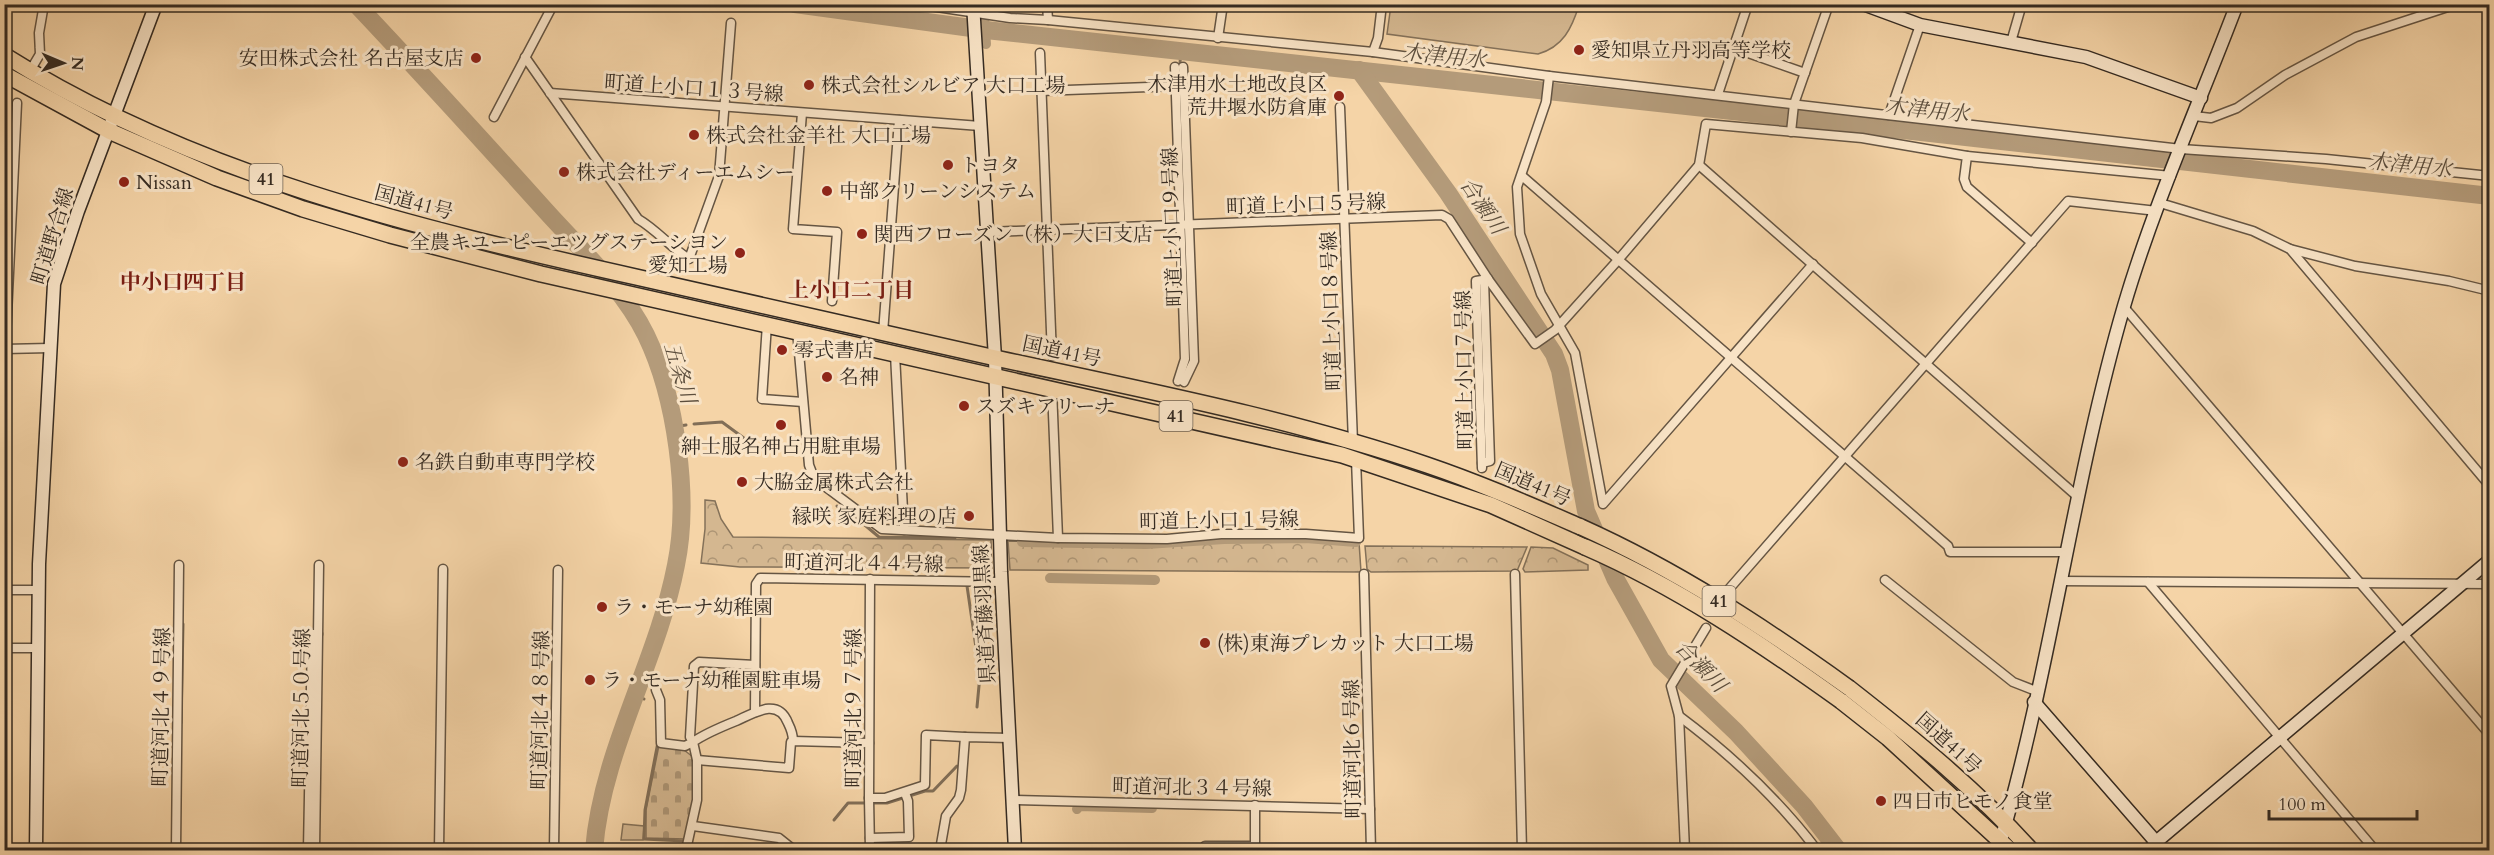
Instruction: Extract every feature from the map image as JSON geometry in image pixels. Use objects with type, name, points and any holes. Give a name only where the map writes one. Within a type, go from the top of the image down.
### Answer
[{"type":"highway","name":"国道41号","points":[[4,55],[114,116],[219,162],[305,193],[389,219],[544,257],[1276,421],[1353,442],[1496,490],[1600,535],[1681,577],[1764,628],[1845,694],[2003,847]]},
{"type":"highway","name":"国道41号","points":[[4,74],[109,131],[217,178],[390,235],[541,274],[1272,437],[1356,459],[1491,505],[1595,551],[1673,592],[1898,726],[2006,822],[2031,850]]},
{"type":"street","points":[[30,71],[40,54],[39,33],[44,4]]},
{"type":"street","name":"町道野合線","points":[[36,850],[39,590],[53,291],[60,261],[156,4]]},
{"type":"street","points":[[917,4],[973,8],[1010,18],[1373,52],[1548,78],[1718,94],[2181,149],[2325,159],[2490,176]]},
{"type":"street","points":[[1047,4],[1048,20]]},
{"type":"street","points":[[1218,38],[1223,4]]},
{"type":"street","points":[[1373,52],[1378,38],[1382,4]]},
{"type":"street","points":[[1718,94],[1748,4]]},
{"type":"street","points":[[1791,132],[1794,104],[1829,4]]},
{"type":"street","points":[[1863,4],[1920,25],[2086,57],[2201,98]]},
{"type":"street","points":[[2011,42],[2022,4]]},
{"type":"street","points":[[2003,847],[2006,822],[2078,497],[2124,307],[2158,207],[2237,4]]},
{"type":"street","points":[[2194,116],[2211,118],[2237,108],[2285,75],[2356,37],[2457,4]]},
{"type":"street","points":[[494,117],[553,5]]},
{"type":"street","name":"県道斉藤羽黒線","points":[[973,8],[996,376],[1000,534],[1015,850]]},
{"type":"street","points":[[525,57],[638,219],[654,227],[688,259],[719,176],[731,23]]},
{"type":"street","points":[[1889,115],[1920,25]]},
{"type":"street","points":[[1734,48],[1805,73]]},
{"type":"street","points":[[1040,53],[1052,356]]},
{"type":"street","name":"町道上小口９号線","points":[[1176,86],[1179,67],[1184,225]]},
{"type":"street","points":[[1548,78],[1546,99],[1522,176],[1516,188],[1520,234],[1556,329],[1575,353],[1603,504],[1813,264]]},
{"type":"street","points":[[1040,91],[1176,86],[1184,225],[1185,359],[1181,382]]},
{"type":"street","name":"町道上小口１３号線","points":[[550,93],[980,126]]},
{"type":"street","points":[[4,379],[17,103]]},
{"type":"street","name":"町道上小口８号線","points":[[1340,107],[1353,442]]},
{"type":"street","points":[[802,113],[793,229],[837,232],[832,301]]},
{"type":"street","points":[[883,333],[899,120]]},
{"type":"street","points":[[2078,497],[1699,165],[1706,124],[1862,138],[1966,156],[2171,174]]},
{"type":"street","points":[[1966,156],[1964,179],[1967,187],[2032,243]]},
{"type":"street","name":"町道上小口５号線","points":[[988,232],[1444,216],[1449,219],[1486,279],[1535,344],[1556,329],[1699,165]]},
{"type":"street","points":[[1522,176],[1948,546],[1950,552],[2067,552]]},
{"type":"street","points":[[1729,588],[2068,201],[2158,207],[2253,231],[2290,249],[2355,266],[2449,281],[2490,291]]},
{"type":"street","points":[[2290,249],[2490,486]]},
{"type":"street","points":[[1482,465],[1490,461],[1486,279]]},
{"type":"street","points":[[2124,307],[2490,735]]},
{"type":"street","points":[[767,324],[762,399],[803,402]]},
{"type":"street","name":"町道上小口１号線","points":[[797,330],[808,465],[814,478],[882,529],[1058,538],[1167,539],[1221,534],[1359,538],[1356,459]]},
{"type":"street","points":[[6,349],[50,348]]},
{"type":"street","points":[[895,354],[904,530]]},
{"type":"street","points":[[1052,388],[1058,538]]},
{"type":"street","points":[[2145,850],[2160,846],[2278,739],[2490,560]]},
{"type":"street","name":"町道河北４９号線","points":[[176,850],[179,565]]},
{"type":"street","name":"町道河北５０号線","points":[[315,850],[319,565]]},
{"type":"street","points":[[439,850],[443,568]]},
{"type":"street","name":"町道河北４８号線","points":[[554,850],[558,570]]},
{"type":"street","name":"町道河北６号線","points":[[1364,574],[1371,850]]},
{"type":"street","points":[[1515,574],[1522,850]]},
{"type":"street","name":"町道河北４４号線","points":[[755,665],[756,584],[762,578],[1002,582]]},
{"type":"street","name":"町道河北９７号線","points":[[870,579],[869,798],[885,798],[925,785],[926,735],[965,737]]},
{"type":"street","points":[[1885,580],[2013,682],[2035,696],[2160,846]]},
{"type":"street","points":[[2060,581],[2490,584]]},
{"type":"street","points":[[2148,582],[2278,739],[2375,850]]},
{"type":"street","points":[[4,590],[39,590]]},
{"type":"street","points":[[1685,850],[1679,716],[1671,686],[1706,628]]},
{"type":"street","points":[[308,850],[312,634],[318,634]]},
{"type":"street","points":[[4,648],[38,648]]},
{"type":"street","points":[[686,850],[697,800],[697,760],[690,737],[694,666],[699,662],[755,665],[754,712]]},
{"type":"street","points":[[656,690],[660,700],[661,742],[685,746],[705,734],[761,709],[779,710],[784,714],[793,734],[789,768],[697,760]]},
{"type":"street","points":[[1679,716],[1719,746],[1767,793],[1817,850]]},
{"type":"street","points":[[940,850],[946,816],[959,798],[961,790],[965,737],[1010,738]]},
{"type":"street","points":[[793,741],[869,742]]},
{"type":"street","points":[[870,838],[909,837],[908,801],[905,793]]},
{"type":"street","points":[[869,798],[870,850]]},
{"type":"street","name":"町道河北３４号線","points":[[1013,800],[1370,808]]},
{"type":"street","points":[[1205,846],[1255,848],[1255,805]]},
{"type":"street","points":[[693,826],[779,838],[794,850]]},
{"type":"green space","points":[[1391,4],[1579,5],[1565,36],[1554,47],[1538,54],[1387,34]]},
{"type":"green space","points":[[705,500],[715,501],[721,519],[733,537],[991,540],[992,568],[740,567],[701,563],[705,529]]},
{"type":"green space","points":[[1224,539],[1359,542],[1361,572],[1010,570],[1008,541],[1146,544]]},
{"type":"green space","points":[[1365,546],[1527,547],[1517,571],[1371,572],[1367,569]]},
{"type":"green space","points":[[1531,547],[1553,548],[1588,565],[1588,570],[1525,572],[1523,569]]},
{"type":"green space","points":[[659,745],[684,750],[693,757],[694,799],[686,839],[646,838],[646,810]]},
{"type":"green space","points":[[623,824],[644,826],[643,840],[621,840]]},
{"type":"waterway","name":"五条川","points":[[356,4],[613,285],[646,335],[665,388],[678,448],[681,479],[680,538],[676,565],[656,637],[618,742],[599,813],[594,850]]},
{"type":"waterway","name":"木津用水","points":[[795,4],[986,30],[2490,196]]},
{"type":"waterway","name":"合瀬川","points":[[984,16],[986,44]]},
{"type":"waterway","points":[[1180,63],[1181,51]]},
{"type":"waterway","name":"合瀬川","points":[[1359,70],[1448,193],[1554,354],[1560,370],[1586,511],[1615,578],[1661,660],[1736,732],[1804,806],[1838,850]]},
{"type":"waterway","points":[[1186,269],[1189,360],[1187,364]]},
{"type":"waterway","points":[[694,424],[722,422],[756,447]]},
{"type":"waterway","points":[[673,427],[686,425]]},
{"type":"waterway","points":[[837,506],[879,537],[955,538]]},
{"type":"waterway","points":[[1022,542],[1146,544],[1224,539],[1306,538],[1356,542]]},
{"type":"waterway","points":[[1050,578],[1155,580]]},
{"type":"waterway","points":[[967,586],[980,675],[977,707]]},
{"type":"waterway","points":[[181,723],[183,624]]},
{"type":"waterway","points":[[635,694],[644,699]]},
{"type":"waterway","points":[[658,742],[645,810],[644,839],[684,841],[681,850]]},
{"type":"waterway","points":[[834,820],[848,803],[887,803],[925,791],[933,791],[957,766]]},
{"type":"waterway","points":[[1077,809],[1079,806],[1152,808]]},
{"type":"place","name":"愛知県立丹羽高等学校","points":[[1579,50]]},
{"type":"place","name":"安田株式会社 名古屋支店","points":[[476,58]]},
{"type":"place","name":"株式会社シルビア 大口工場","points":[[809,85]]},
{"type":"place","name":"木津用水土地改良区 荒井堰水防倉庫","points":[[1339,96]]},
{"type":"place","name":"株式会社金羊社 大口工場","points":[[694,135]]},
{"type":"place","name":"トヨタ","points":[[948,165]]},
{"type":"place","name":"株式会社ディーエムシー","points":[[564,172]]},
{"type":"place","name":"Nissan","points":[[124,182]]},
{"type":"place","name":"中部クリーンシステム","points":[[827,191]]},
{"type":"place","name":"関西フローズン（株）大口支店","points":[[862,234]]},
{"type":"place","name":"全農キユーピーエツグステーシヨン 愛知工場","points":[[740,253]]},
{"type":"place","name":"零式書店","points":[[782,350]]},
{"type":"place","name":"名神","points":[[827,377]]},
{"type":"place","name":"スズキアリーナ","points":[[964,406]]},
{"type":"place","name":"紳士服名神占用駐車場","points":[[781,425]]},
{"type":"place","name":"名鉄自動車専門学校","points":[[403,462]]},
{"type":"place","name":"大脇金属株式会社","points":[[742,482]]},
{"type":"place","name":"縁咲 家庭料理の店","points":[[969,516]]},
{"type":"place","name":"ラ・モーナ幼稚園","points":[[602,607]]},
{"type":"place","name":"(株)東海プレカット 大口工場","points":[[1205,643]]},
{"type":"place","name":"ラ・モーナ幼稚園駐車場","points":[[590,680]]},
{"type":"place","name":"四日市ヒモノ食堂","points":[[1881,801]]},
{"type":"district","name":"中小口四丁目","points":[[183,282]]},
{"type":"district","name":"上小口二丁目","points":[[851,290]]}]
